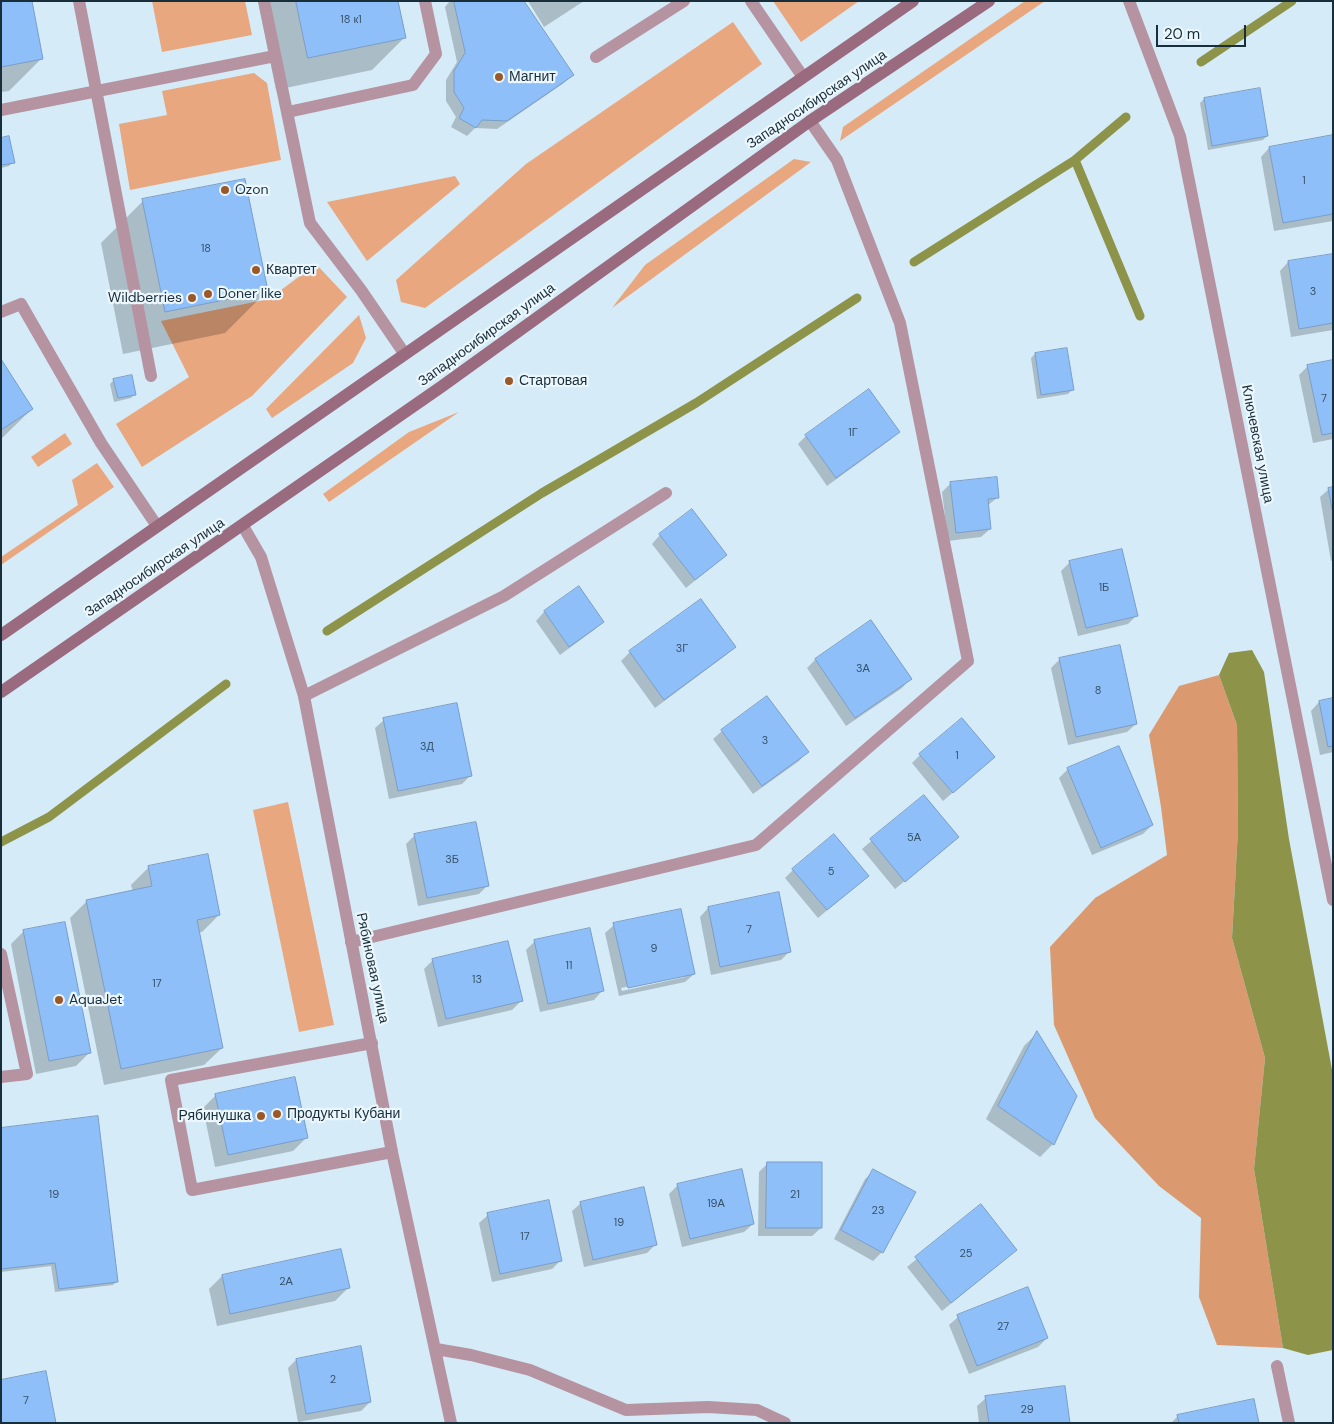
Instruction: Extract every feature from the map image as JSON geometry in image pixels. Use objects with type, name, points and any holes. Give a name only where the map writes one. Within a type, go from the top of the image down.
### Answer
[{"type":"main road","name":"Западносибирская улица","points":[[1,635],[912,1]]},
{"type":"main road","name":"Западносибирская улица","points":[[1,692],[441,387],[810,121],[988,1]]},
{"type":"street","points":[[78,1],[151,376]]},
{"type":"street","points":[[264,1],[310,223],[361,290],[404,353]]},
{"type":"street","points":[[288,112],[413,85],[436,54],[426,1]]},
{"type":"street","points":[[596,57],[684,1]]},
{"type":"street","points":[[751,1],[803,77]]},
{"type":"street","name":"Ключевская улица","points":[[1129,1],[1180,136],[1333,900]]},
{"type":"street","points":[[1,110],[275,56]]},
{"type":"street","points":[[351,942],[756,845],[968,662],[900,323],[837,160],[810,121]]},
{"type":"street","points":[[1,312],[21,304],[101,443],[157,526]]},
{"type":"street","points":[[304,696],[504,596],[666,493]]},
{"type":"street","name":"Рябиновая улица","points":[[242,526],[262,557],[304,696],[392,1152],[452,1423]]},
{"type":"street","points":[[1,954],[27,1074],[1,1077]]},
{"type":"street","points":[[372,1042],[172,1080],[173,1090],[192,1190],[392,1152]]},
{"type":"street","points":[[436,1349],[471,1355],[530,1370],[626,1410],[708,1407],[757,1410],[785,1423]]},
{"type":"street","points":[[1277,1366],[1289,1423]]},
{"type":"shaded area","points":[[152,1],[245,1],[252,35],[162,52]]},
{"type":"shaded area","points":[[773,1],[859,1],[801,42]]},
{"type":"shaded area","points":[[1025,1],[1045,1],[840,141],[843,127]]},
{"type":"shaded area","points":[[733,22],[762,64],[425,308],[401,302],[396,280],[526,164]]},
{"type":"shaded area","points":[[254,73],[267,83],[281,160],[130,190],[119,124],[167,115],[162,91]]},
{"type":"shaded area","points":[[794,159],[811,162],[612,308],[645,265]]},
{"type":"shaded area","points":[[455,176],[460,184],[367,261],[327,202]]},
{"type":"shaded area","points":[[316,264],[347,297],[252,396],[142,467],[116,424],[189,377],[161,321],[269,299]]},
{"type":"shaded area","points":[[359,315],[366,338],[353,363],[272,418],[266,409]]},
{"type":"shaded area","points":[[459,412],[329,502],[323,494],[409,432]]},
{"type":"shaded area","points":[[65,433],[72,444],[38,467],[31,457]]},
{"type":"shaded area","points":[[97,463],[114,487],[1,565],[1,557],[78,505],[72,480]]},
{"type":"shaded area","points":[[1252,650],[1264,672],[1289,839],[1333,1075],[1333,1350],[1308,1355],[1283,1348],[1254,1169],[1265,1058],[1232,938],[1238,830],[1237,725],[1219,675],[1229,653]]},
{"type":"shaded area","points":[[1219,675],[1237,725],[1238,830],[1232,938],[1265,1058],[1254,1169],[1283,1348],[1217,1345],[1199,1297],[1201,1218],[1159,1186],[1095,1118],[1054,1025],[1050,947],[1095,898],[1167,855],[1149,735],[1179,686]]},
{"type":"shaded area","points":[[288,802],[334,1025],[299,1032],[253,810]]},
{"type":"building","points":[[1,1],[32,1],[43,59],[1,67]]},
{"type":"building","points":[[296,1],[398,1],[406,38],[308,58]]},
{"type":"building","points":[[454,1],[524,1],[574,75],[507,121],[482,120],[476,128],[459,118],[464,108],[454,92],[454,71],[465,53]]},
{"type":"building","points":[[1260,88],[1268,136],[1212,146],[1204,98]]},
{"type":"building","points":[[1333,135],[1333,214],[1283,223],[1269,147]]},
{"type":"building","points":[[9,136],[15,163],[1,165],[1,138]]},
{"type":"building","points":[[245,179],[268,291],[165,312],[142,199]]},
{"type":"building","points":[[1333,254],[1333,323],[1299,329],[1288,261]]},
{"type":"building","points":[[1067,348],[1074,390],[1041,395],[1035,353]]},
{"type":"building","points":[[1,359],[33,409],[1,430]]},
{"type":"building","points":[[1333,360],[1333,433],[1322,435],[1307,365]]},
{"type":"building","points":[[132,375],[136,395],[118,398],[113,379]]},
{"type":"building","points":[[869,389],[900,432],[836,478],[805,435]]},
{"type":"building","points":[[997,477],[999,498],[988,499],[991,529],[956,533],[950,482]]},
{"type":"building","points":[[1333,487],[1333,514],[1328,488]]},
{"type":"building","points":[[692,509],[727,555],[695,580],[659,534]]},
{"type":"building","points":[[1122,549],[1138,616],[1086,628],[1069,561]]},
{"type":"building","points":[[579,586],[604,622],[569,647],[544,611]]},
{"type":"building","points":[[701,599],[736,647],[664,700],[629,651]]},
{"type":"building","points":[[871,620],[912,679],[855,718],[815,659]]},
{"type":"building","points":[[1120,645],[1137,724],[1076,737],[1059,658]]},
{"type":"building","points":[[767,696],[809,752],[762,786],[721,730]]},
{"type":"building","points":[[1333,698],[1333,746],[1328,747],[1319,701]]},
{"type":"building","points":[[457,703],[472,776],[398,791],[383,718]]},
{"type":"building","points":[[962,718],[995,757],[953,793],[919,754]]},
{"type":"building","points":[[1119,746],[1153,825],[1101,848],[1067,768]]},
{"type":"building","points":[[924,795],[959,837],[905,882],[870,839]]},
{"type":"building","points":[[476,822],[489,886],[427,898],[414,834]]},
{"type":"building","points":[[834,834],[869,876],[827,910],[792,869]]},
{"type":"building","points":[[208,854],[220,915],[197,920],[223,1048],[121,1069],[86,900],[152,886],[148,866]]},
{"type":"building","points":[[779,892],[791,952],[720,967],[708,907]]},
{"type":"building","points":[[681,909],[695,974],[628,988],[613,923]]},
{"type":"building","name":"AquaJet","points":[[65,922],[91,1053],[49,1061],[23,930]]},
{"type":"building","points":[[590,928],[604,991],[548,1004],[534,940]]},
{"type":"building","points":[[508,941],[523,1001],[446,1019],[432,959]]},
{"type":"building","points":[[1037,1031],[1077,1096],[1054,1145],[998,1106]]},
{"type":"building","name":"Рябинушка","points":[[295,1077],[308,1138],[228,1155],[215,1094]]},
{"type":"building","points":[[98,1116],[118,1282],[59,1289],[55,1263],[1,1269],[1,1128]]},
{"type":"building","points":[[767,1162],[822,1162],[822,1228],[766,1228]]},
{"type":"building","points":[[742,1169],[754,1224],[690,1239],[677,1184]]},
{"type":"building","points":[[873,1169],[916,1192],[883,1253],[841,1230]]},
{"type":"building","points":[[644,1187],[657,1245],[593,1260],[580,1202]]},
{"type":"building","points":[[549,1200],[562,1261],[500,1274],[487,1213]]},
{"type":"building","points":[[981,1204],[1017,1250],[951,1303],[915,1257]]},
{"type":"building","points":[[341,1249],[350,1288],[230,1314],[222,1275]]},
{"type":"building","points":[[1028,1287],[1048,1338],[977,1366],[957,1315]]},
{"type":"building","points":[[361,1346],[371,1402],[306,1414],[296,1359]]},
{"type":"building","points":[[46,1371],[56,1423],[1,1423],[1,1380]]},
{"type":"building","points":[[1065,1386],[1070,1423],[989,1423],[985,1396]]},
{"type":"building","points":[[1254,1399],[1259,1423],[1179,1423],[1177,1415]]},
{"type":"waterway","points":[[1201,62],[1292,1]]},
{"type":"waterway","points":[[914,262],[1075,160],[1126,117]]},
{"type":"waterway","points":[[1075,160],[1140,316]]},
{"type":"waterway","points":[[327,631],[542,493],[696,403],[857,298]]},
{"type":"waterway","points":[[1,842],[49,817],[226,684]]},
{"type":"place","name":"Магнит","points":[[499,77]]},
{"type":"place","name":"Ozon","points":[[225,190]]},
{"type":"place","name":"Квартет","points":[[256,270]]},
{"type":"place","name":"Doner like","points":[[208,294]]},
{"type":"place","name":"Wildberries","points":[[192,298]]},
{"type":"place","name":"Стартовая","points":[[509,381]]},
{"type":"place","name":"AquaJet","points":[[59,1000]]},
{"type":"place","name":"Продукты Кубани","points":[[277,1114]]},
{"type":"place","name":"Рябинушка","points":[[261,1116]]}]
